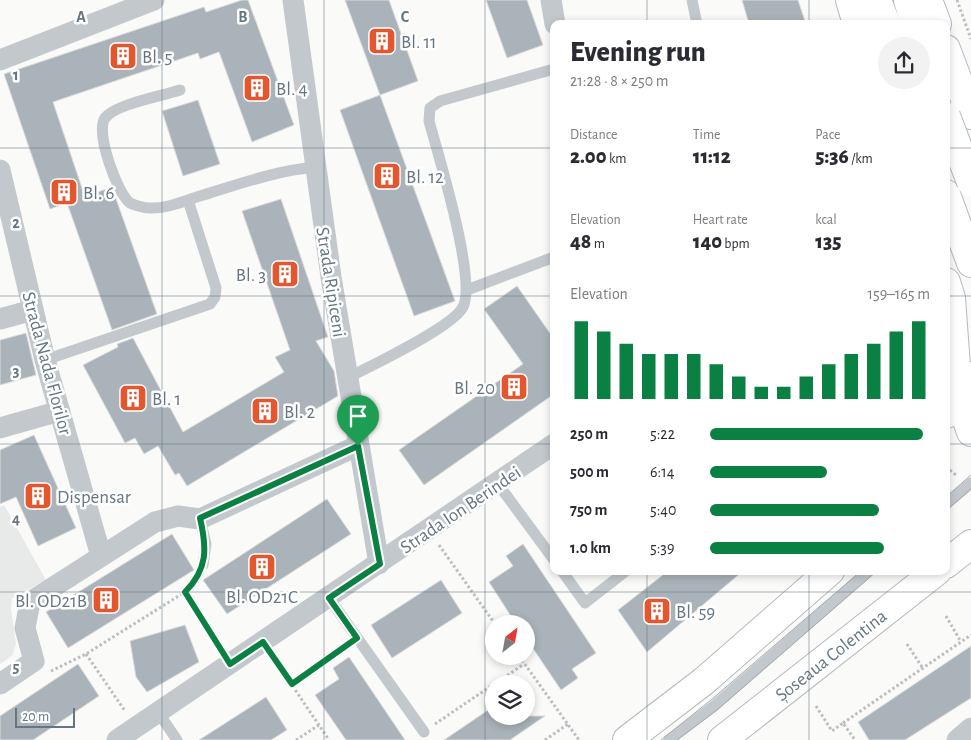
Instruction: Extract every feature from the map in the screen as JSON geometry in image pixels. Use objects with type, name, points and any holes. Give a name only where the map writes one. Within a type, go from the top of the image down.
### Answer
[{"type":"main road","points":[[850,0],[856,20]]},
{"type":"main road","points":[[877,0],[884,20]]},
{"type":"main road","points":[[908,0],[914,20]]},
{"type":"main road","points":[[928,0],[936,20]]},
{"type":"main road","points":[[950,60],[971,115]]},
{"type":"main road","points":[[950,127],[971,182]]},
{"type":"main road","points":[[950,205],[971,262]]},
{"type":"main road","points":[[950,295],[959,395],[971,432]]},
{"type":"main road","points":[[950,561],[971,544]]},
{"type":"main road","points":[[627,740],[704,681],[825,575]]},
{"type":"main road","name":"Șoseaua Colentina","points":[[722,740],[933,575]]},
{"type":"street","name":"Strada Ripiceni","points":[[293,0],[315,167],[347,378],[380,564]]},
{"type":"street","points":[[551,0],[554,20]]},
{"type":"street","points":[[0,60],[150,1]]},
{"type":"street","name":"Strada Nada Florilor","points":[[0,170],[45,360],[101,556]]},
{"type":"street","points":[[0,319],[33,310]]},
{"type":"street","points":[[0,428],[60,411]]},
{"type":"street","points":[[0,684],[34,661],[25,628],[30,602],[155,522],[178,516],[200,518],[358,446]]},
{"type":"street","name":"Strada Ion Berindei","points":[[117,740],[380,564],[550,447]]},
{"type":"street","points":[[957,740],[971,728]]},
{"type":"lane","points":[[692,0],[696,20]]},
{"type":"lane","points":[[347,378],[452,320],[463,308],[467,290],[457,222],[429,121],[430,108],[440,101],[550,70]]},
{"type":"lane","points":[[180,90],[120,108],[105,118],[102,132],[104,147],[119,189],[130,203],[148,208],[188,200],[271,174],[315,167]]},
{"type":"lane","points":[[950,160],[971,153]]},
{"type":"lane","points":[[45,360],[210,304],[215,297],[216,288],[188,200]]},
{"type":"lane","points":[[467,290],[550,259]]},
{"type":"lane","points":[[950,501],[971,483]]},
{"type":"lane","points":[[498,484],[550,555]]},
{"type":"lane","points":[[200,518],[206,544],[203,565]]},
{"type":"lane","points":[[565,575],[585,603],[621,575]]},
{"type":"lane","points":[[669,740],[714,706],[864,575]]},
{"type":"lane","points":[[329,598],[424,732]]},
{"type":"lane","points":[[158,712],[177,740]]},
{"type":"path","points":[[957,0],[971,38]]},
{"type":"path","points":[[428,531],[489,615]]},
{"type":"path","points":[[34,661],[49,672],[86,654],[185,592],[197,581],[203,565]]},
{"type":"path","points":[[185,592],[230,664]]},
{"type":"path","points":[[946,616],[961,642]]},
{"type":"path","points":[[816,706],[832,731],[922,667],[971,635]]},
{"type":"path","points":[[292,684],[357,638]]},
{"type":"path","points":[[263,642],[329,740]]},
{"type":"path","points":[[907,644],[922,667]]},
{"type":"path","points":[[86,654],[136,727]]},
{"type":"path","points":[[508,675],[522,665]]},
{"type":"path","points":[[525,665],[579,740]]},
{"type":"path","points":[[424,732],[485,690]]},
{"type":"path","points":[[843,723],[855,740]]},
{"type":"path","points":[[545,740],[568,724]]},
{"type":"path","points":[[296,740],[319,725]]},
{"type":"shaded area","points":[[4,505],[46,580],[12,598],[11,609],[16,644],[12,656],[0,664],[0,507]]},
{"type":"building","points":[[242,0],[248,0],[294,125],[252,142],[219,52],[200,59],[198,53],[53,102],[85,197],[111,187],[157,314],[112,330],[67,203],[50,209],[4,74],[204,7],[206,12]]},
{"type":"building","name":"Bl. 11","points":[[345,0],[389,0],[418,81],[380,95]]},
{"type":"building","points":[[486,0],[527,0],[543,45],[507,58]]},
{"type":"building","points":[[742,0],[798,0],[805,20],[748,20]]},
{"type":"building","name":"Bl. 12","points":[[380,95],[455,301],[414,316],[340,110]]},
{"type":"building","points":[[198,100],[220,164],[183,176],[162,111]]},
{"type":"building","points":[[281,199],[328,337],[316,341],[334,371],[338,396],[187,486],[179,473],[175,475],[158,446],[144,454],[135,438],[125,443],[83,365],[118,347],[117,344],[133,338],[183,432],[284,372],[275,357],[290,350],[242,211]]},
{"type":"building","name":"Bl. 20","points":[[517,286],[550,333],[550,397],[424,485],[399,450],[523,364],[484,309]]},
{"type":"building","points":[[26,333],[36,375],[0,385],[0,340]]},
{"type":"building","name":"Dispensar","points":[[34,435],[76,528],[38,546],[16,497],[0,504],[0,450]]},
{"type":"building","name":"Bl. OD21C","points":[[327,499],[351,534],[227,614],[203,580]]},
{"type":"building","name":"Bl. OD21B","points":[[172,534],[194,570],[68,648],[46,612]]},
{"type":"building","points":[[523,544],[596,653],[572,669],[578,678],[561,690],[535,651],[535,615],[510,615],[489,582],[513,566],[506,556]]},
{"type":"building","name":"Bl. 59","points":[[663,575],[738,575],[647,652],[618,610]]},
{"type":"building","points":[[441,580],[462,613],[392,658],[371,625]]},
{"type":"building","points":[[185,625],[199,662],[147,692],[136,677],[130,641]]},
{"type":"building","points":[[971,646],[971,698],[905,740],[869,740],[858,722]]},
{"type":"building","points":[[349,657],[405,740],[346,740],[315,695],[339,679],[333,668]]},
{"type":"building","points":[[78,664],[99,696],[33,740],[0,740],[0,716]]},
{"type":"building","points":[[266,697],[287,730],[271,740],[199,740]]},
{"type":"building","points":[[485,712],[485,725],[532,725],[510,740],[444,740]]},
{"type":"building","points":[[535,716],[545,716],[535,723]]},
{"type":"tram line","points":[[950,493],[971,475]]},
{"type":"tram line","points":[[950,507],[971,489]]},
{"type":"tram line","points":[[661,740],[711,700],[856,575]]},
{"type":"tram line","points":[[677,740],[717,710],[872,575]]},
{"type":"place","name":"Bl. 11","points":[[382,41]]},
{"type":"place","name":"Bl. 5","points":[[123,56]]},
{"type":"place","name":"Bl. 4","points":[[257,88]]},
{"type":"place","name":"Bl. 12","points":[[387,176]]},
{"type":"place","name":"Bl. 6","points":[[64,192]]},
{"type":"place","name":"Bl. 3","points":[[285,274]]},
{"type":"place","name":"Bl. 20","points":[[514,387]]},
{"type":"place","name":"Bl. 1","points":[[133,398]]},
{"type":"place","name":"Bl. 2","points":[[265,411]]},
{"type":"place","name":"Dispensar","points":[[38,496]]},
{"type":"place","name":"Bl. OD21C","points":[[262,567]]},
{"type":"place","name":"Bl. OD21B","points":[[106,600]]},
{"type":"place","name":"Bl. 59","points":[[657,611]]},
{"type":"route","points":[[358,446],[380,564],[329,598],[357,638],[292,684],[263,642],[230,664],[185,592],[197,581],[203,565],[206,544],[200,518],[358,446]]}]
